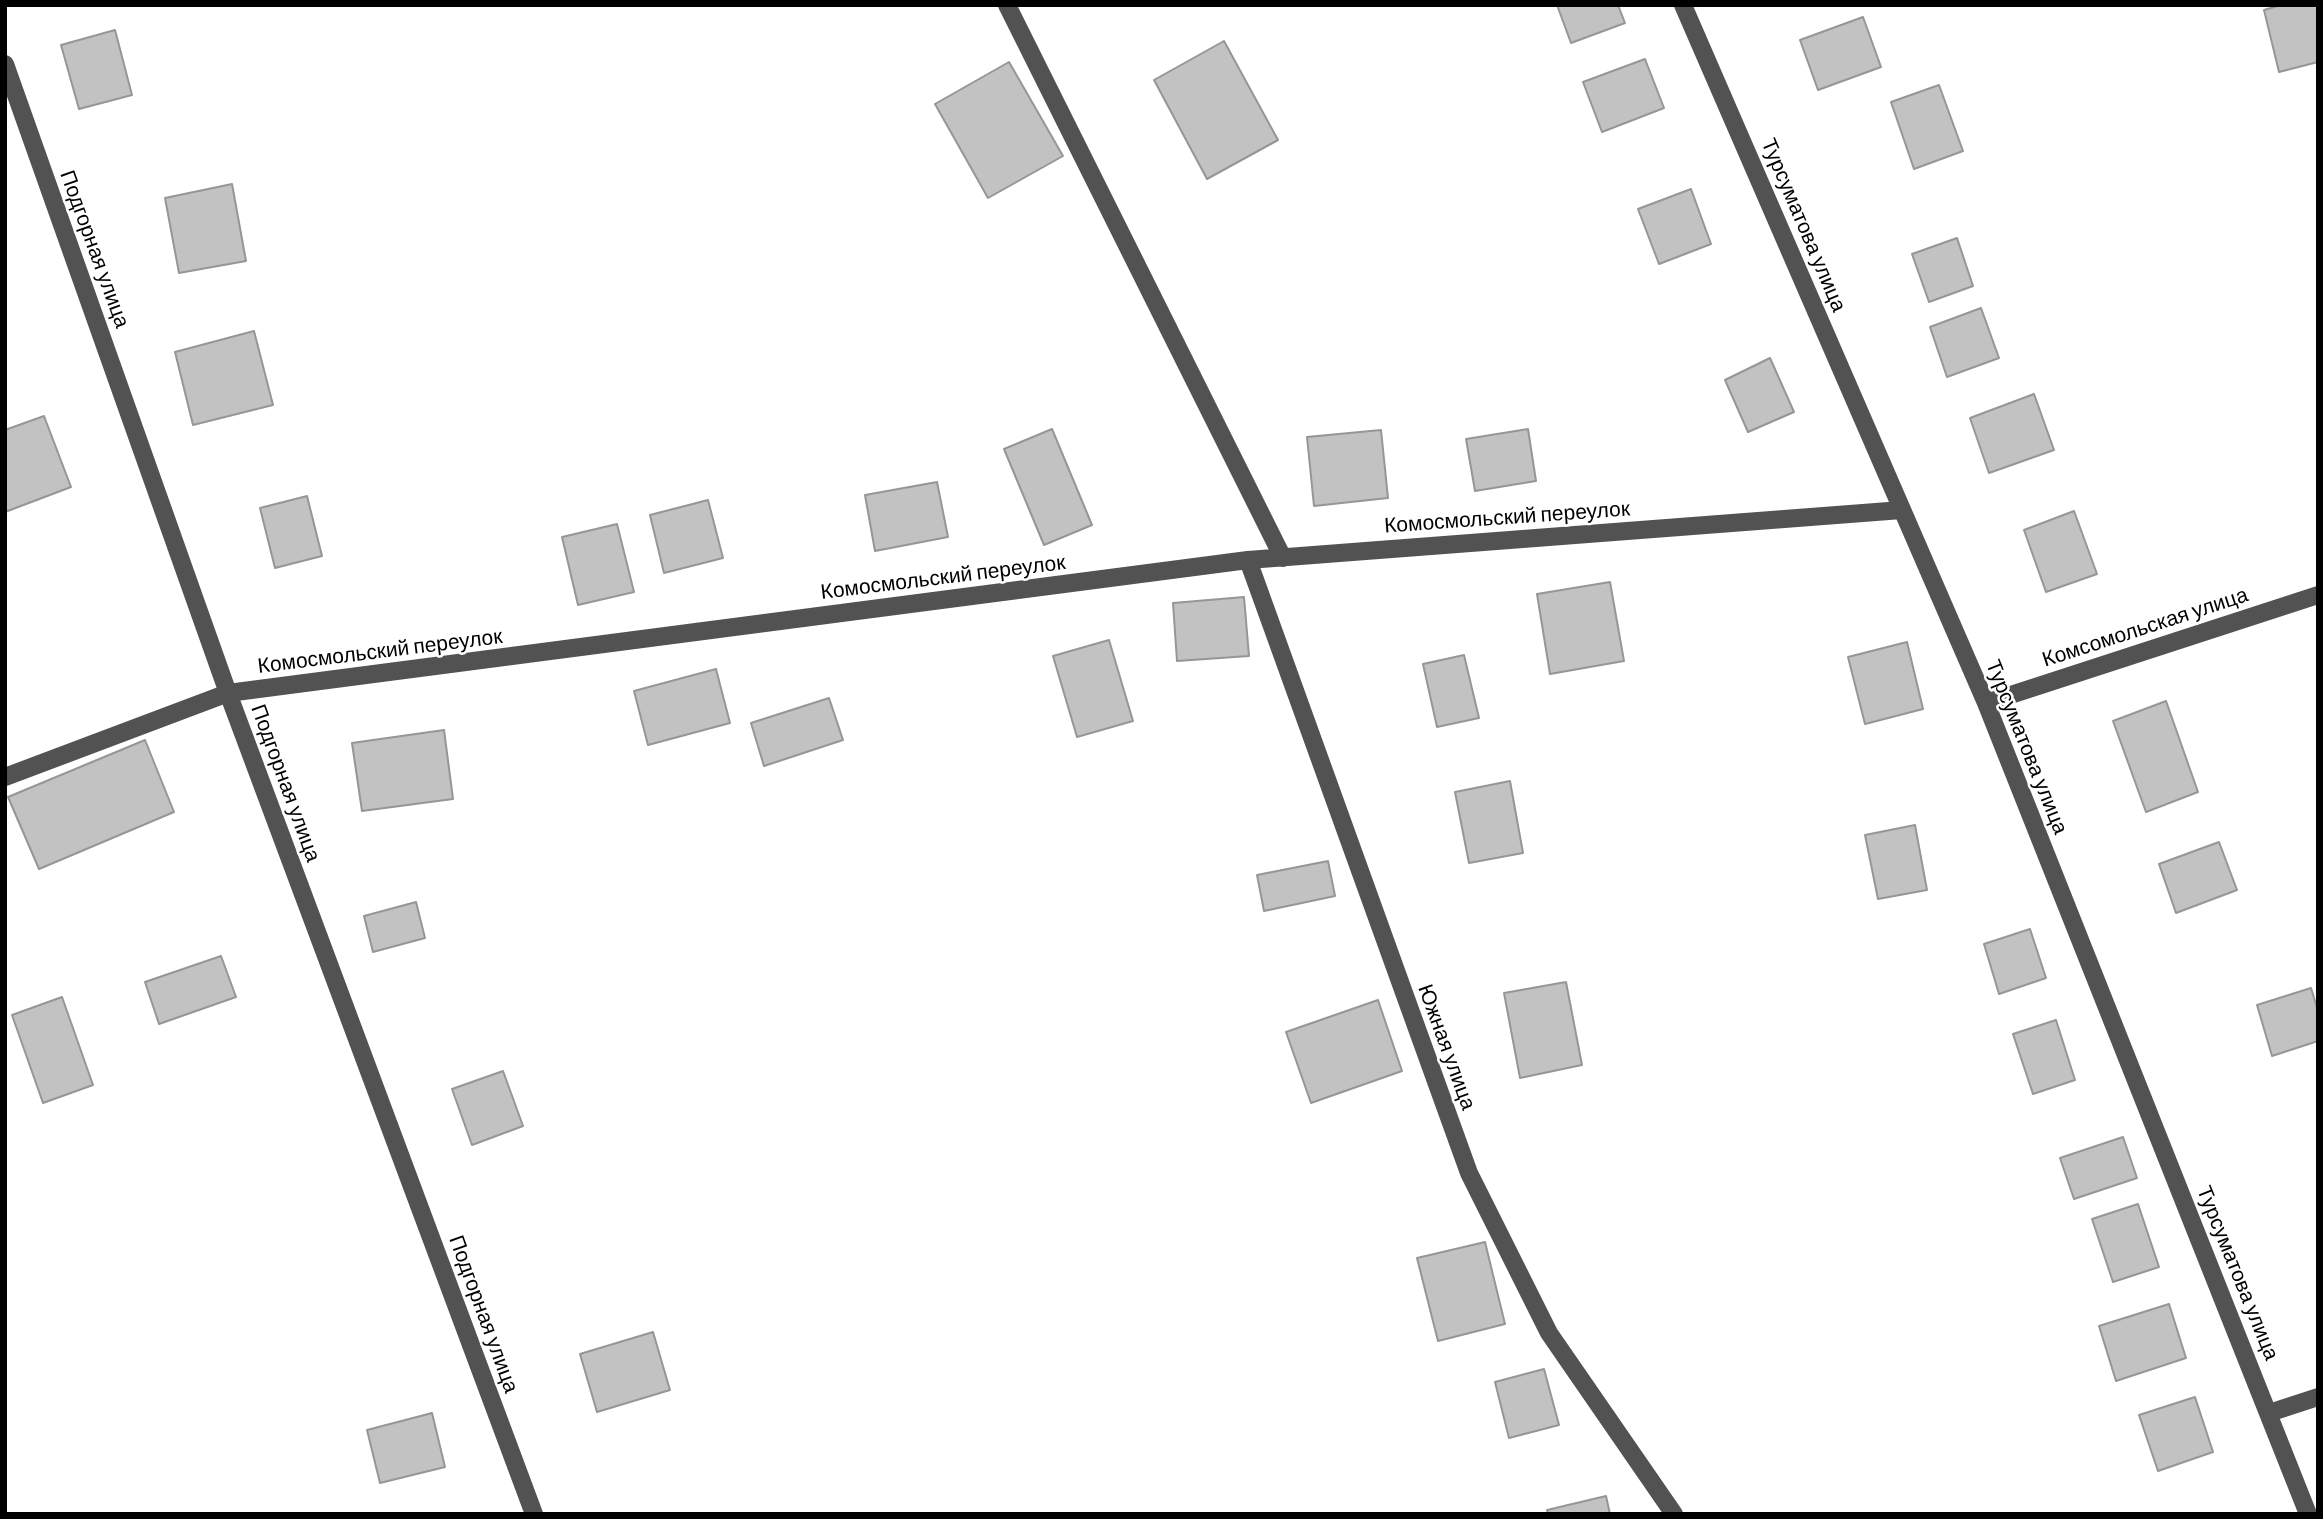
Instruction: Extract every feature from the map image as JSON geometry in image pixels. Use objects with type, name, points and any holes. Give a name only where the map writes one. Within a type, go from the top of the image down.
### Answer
[{"type":"street","points":[[1007,5],[1283,558]]},
{"type":"street","name":"Турсуматова улица","points":[[1684,5],[1986,703],[2308,1514]]},
{"type":"street","name":"Подгорная улица","points":[[5,64],[228,693],[534,1514]]},
{"type":"street","name":"Комосмольский переулок","points":[[5,777],[228,693],[1248,560],[1902,510]]},
{"type":"street","name":"Южная улица","points":[[1248,560],[1469,1173],[1549,1333],[1674,1514]]},
{"type":"street","name":"Комсомольская улица","points":[[1986,703],[2318,595]]},
{"type":"street","points":[[2269,1413],[2318,1397]]},
{"type":"building","points":[[1557,5],[1618,5],[1625,23],[1571,43]]},
{"type":"building","points":[[2281,5],[2318,5],[2318,62],[2279,72],[2264,10]]},
{"type":"building","points":[[1863,17],[1881,67],[1818,90],[1800,40]]},
{"type":"building","points":[[115,30],[132,95],[79,109],[61,45]]},
{"type":"building","points":[[1224,41],[1278,140],[1207,179],[1154,80]]},
{"type":"building","points":[[1645,59],[1664,108],[1602,132],[1583,82]]},
{"type":"building","points":[[1009,62],[1063,156],[988,198],[935,104]]},
{"type":"building","points":[[1939,85],[1963,151],[1914,169],[1891,102]]},
{"type":"building","points":[[232,184],[246,261],[179,273],[165,198]]},
{"type":"building","points":[[1691,189],[1711,244],[1659,264],[1638,209]]},
{"type":"building","points":[[1957,238],[1973,286],[1929,302],[1912,254]]},
{"type":"building","points":[[1981,308],[1999,358],[1947,377],[1930,327]]},
{"type":"building","points":[[254,331],[273,405],[193,425],[175,352]]},
{"type":"building","points":[[1770,358],[1794,412],[1748,432],[1725,380]]},
{"type":"building","points":[[2034,394],[2054,450],[1989,473],[1970,418]]},
{"type":"building","points":[[44,416],[71,487],[5,512],[5,430]]},
{"type":"building","points":[[1052,429],[1092,525],[1044,545],[1004,449]]},
{"type":"building","points":[[1528,429],[1536,481],[1475,491],[1466,439]]},
{"type":"building","points":[[1381,430],[1388,498],[1314,506],[1307,437]]},
{"type":"building","points":[[937,482],[948,537],[875,551],[865,495]]},
{"type":"building","points":[[307,496],[322,556],[275,568],[260,508]]},
{"type":"building","points":[[708,500],[723,558],[664,573],[650,515]]},
{"type":"building","points":[[2074,511],[2097,574],[2046,592],[2024,530]]},
{"type":"building","points":[[617,524],[634,592],[578,605],[562,537]]},
{"type":"building","points":[[1610,582],[1624,661],[1550,674],[1537,594]]},
{"type":"building","points":[[1244,597],[1249,656],[1177,661],[1173,603]]},
{"type":"building","points":[[1109,640],[1133,721],[1077,737],[1053,656]]},
{"type":"building","points":[[1907,642],[1923,709],[1865,724],[1848,657]]},
{"type":"building","points":[[1464,655],[1479,718],[1437,727],[1423,664]]},
{"type":"building","points":[[716,669],[730,723],[648,745],[634,691]]},
{"type":"building","points":[[829,698],[843,740],[764,766],[751,723]]},
{"type":"building","points":[[2166,701],[2198,792],[2146,812],[2113,721]]},
{"type":"building","points":[[444,730],[453,799],[362,811],[352,743]]},
{"type":"building","points":[[145,740],[174,812],[39,869],[8,797]]},
{"type":"building","points":[[1510,781],[1523,853],[1469,863],[1455,792]]},
{"type":"building","points":[[1915,825],[1927,890],[1878,899],[1865,835]]},
{"type":"building","points":[[2219,842],[2237,890],[2176,913],[2159,864]]},
{"type":"building","points":[[1328,861],[1335,896],[1264,911],[1257,875]]},
{"type":"building","points":[[416,902],[425,938],[373,952],[364,916]]},
{"type":"building","points":[[2030,929],[2046,978],[1999,994],[1984,944]]},
{"type":"building","points":[[221,956],[236,997],[159,1024],[145,982]]},
{"type":"building","points":[[1566,982],[1582,1065],[1520,1078],[1504,993]]},
{"type":"building","points":[[2311,988],[2318,1011],[2318,1041],[2272,1056],[2257,1005]]},
{"type":"building","points":[[62,997],[93,1085],[43,1103],[12,1015]]},
{"type":"building","points":[[1378,1000],[1402,1071],[1311,1103],[1286,1032]]},
{"type":"building","points":[[2056,1020],[2075,1080],[2033,1094],[2013,1034]]},
{"type":"building","points":[[503,1071],[523,1126],[472,1145],[452,1089]]},
{"type":"building","points":[[2123,1137],[2137,1178],[2074,1199],[2060,1158]]},
{"type":"building","points":[[2138,1204],[2159,1267],[2113,1282],[2092,1219]]},
{"type":"building","points":[[1485,1242],[1505,1324],[1438,1341],[1417,1258]]},
{"type":"building","points":[[2169,1304],[2186,1358],[2116,1381],[2099,1326]]},
{"type":"building","points":[[653,1332],[670,1390],[597,1412],[580,1354]]},
{"type":"building","points":[[1544,1369],[1559,1425],[1509,1438],[1495,1382]]},
{"type":"building","points":[[2195,1397],[2213,1452],[2158,1471],[2139,1415]]},
{"type":"building","points":[[432,1413],[445,1467],[380,1483],[367,1430]]},
{"type":"building","points":[[1606,1496],[1610,1514],[1548,1514],[1547,1510]]}]
